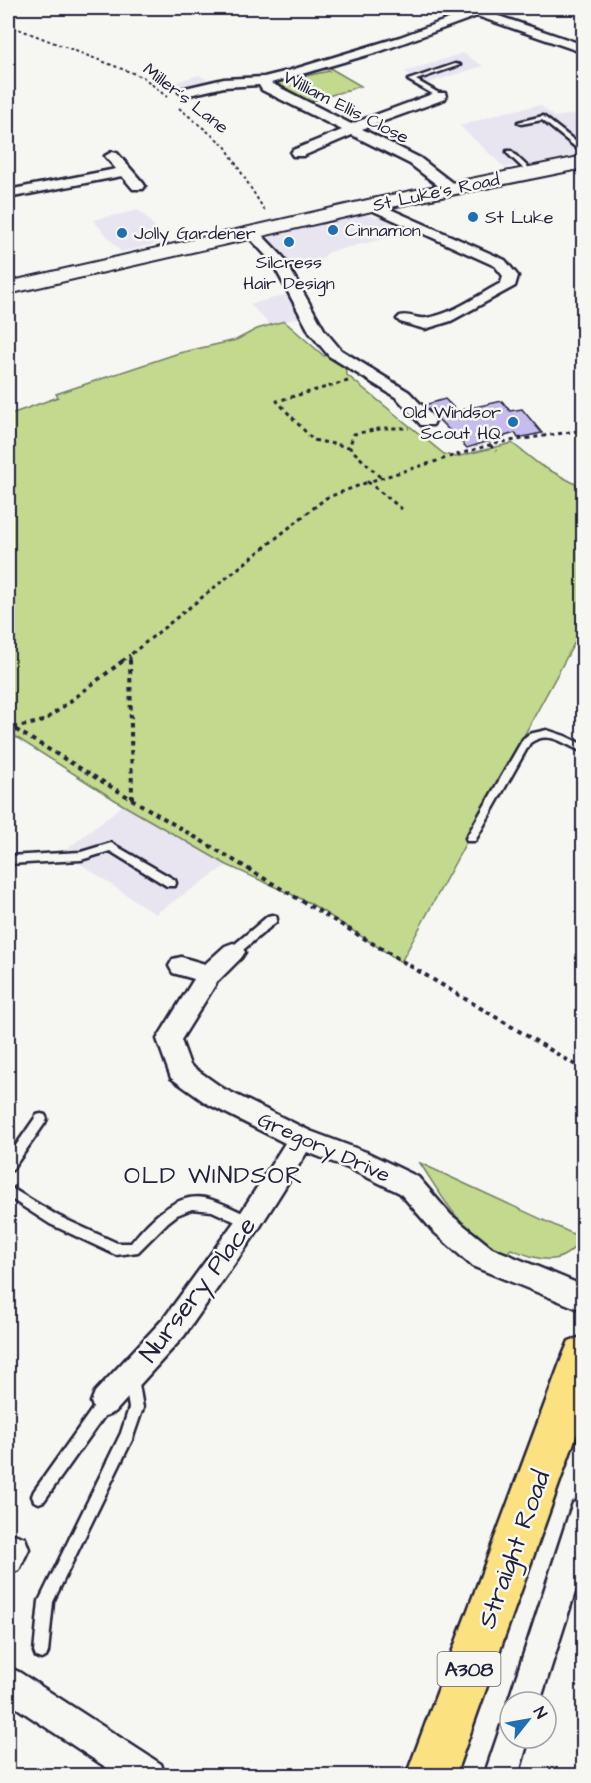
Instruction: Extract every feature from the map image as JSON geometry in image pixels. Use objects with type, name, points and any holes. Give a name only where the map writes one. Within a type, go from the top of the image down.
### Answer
[{"type":"main road","name":"St Luke's Road","points":[[8,288],[372,205],[584,162]]},
{"type":"main road","name":"Straight Road","points":[[430,1776],[575,1408],[584,1355]]},
{"type":"street","points":[[481,10],[584,49]]},
{"type":"street","name":"William Ellis Close","points":[[450,188],[415,161],[266,87],[264,81],[305,71],[411,37],[481,10]]},
{"type":"street","points":[[185,92],[224,83],[264,81]]},
{"type":"street","points":[[298,153],[344,135],[351,129],[440,96]]},
{"type":"street","points":[[112,156],[138,186]]},
{"type":"street","points":[[8,194],[124,171]]},
{"type":"street","points":[[372,205],[500,263],[511,276],[507,286],[446,318],[424,324],[405,319]]},
{"type":"street","points":[[252,233],[278,260],[318,333],[336,353],[403,394],[427,422]]},
{"type":"street","name":"Gregory Drive","points":[[233,952],[208,975],[170,1039],[180,1071],[215,1096],[301,1139],[357,1160],[409,1185],[442,1223],[482,1257],[584,1299]]},
{"type":"street","points":[[181,966],[208,975]]},
{"type":"street","name":"Nursery Place","points":[[105,1402],[174,1327],[249,1222],[301,1139]]},
{"type":"street","points":[[528,1690],[584,1514]]},
{"type":"street","points":[[8,1683],[149,1776]]},
{"type":"street","points":[[501,1776],[509,1750]]},
{"type":"lane","points":[[440,96],[411,80],[457,65]]},
{"type":"lane","points":[[521,122],[543,118],[584,152]]},
{"type":"lane","points":[[509,152],[531,173]]},
{"type":"lane","points":[[471,838],[526,741],[533,735],[548,733],[584,749]]},
{"type":"lane","points":[[8,860],[81,856],[111,847],[171,883]]},
{"type":"lane","points":[[233,952],[272,919]]},
{"type":"lane","points":[[8,1166],[41,1119]]},
{"type":"lane","points":[[8,1191],[54,1220],[116,1249],[134,1248],[161,1219],[176,1208],[200,1203],[249,1222]]},
{"type":"lane","points":[[41,1652],[46,1601],[127,1435],[136,1408],[130,1375]]},
{"type":"lane","points":[[39,1496],[105,1402]]},
{"type":"path","name":"Miller's Lane","points":[[8,25],[143,77],[171,100]]},
{"type":"path","name":"Miller's Lane","points":[[180,108],[225,146],[275,227]]},
{"type":"path","points":[[354,379],[277,401],[313,440],[349,447],[381,478]]},
{"type":"path","points":[[349,447],[354,434],[384,428],[406,429],[427,422]]},
{"type":"path","points":[[10,727],[44,721],[326,498],[368,482],[490,445],[584,430]]},
{"type":"path","points":[[490,445],[496,452]]},
{"type":"path","points":[[368,482],[402,509]]},
{"type":"path","points":[[130,655],[132,800]]},
{"type":"path","points":[[10,727],[584,1070]]},
{"type":"shaded area","points":[[463,53],[483,66],[425,84],[405,72]]},
{"type":"shaded area","points":[[199,75],[206,79],[256,77],[251,83],[215,86],[220,89],[190,98],[172,83]]},
{"type":"shaded area","points":[[540,105],[554,117],[583,113],[583,154],[523,166],[509,166],[506,169],[460,126],[501,113]]},
{"type":"shaded area","points":[[139,210],[168,241],[121,252],[93,220]]},
{"type":"shaded area","points":[[352,213],[386,218],[416,231],[329,252],[320,260],[297,265],[287,263],[262,234],[273,228],[281,232]]},
{"type":"shaded area","points":[[293,293],[305,316],[270,325],[250,304]]},
{"type":"shaded area","points":[[123,805],[227,865],[155,914],[63,852]]},
{"type":"green space","points":[[323,64],[361,86],[312,101],[316,105],[313,106],[304,98],[278,84],[280,78],[287,80],[329,71],[321,65]]},
{"type":"green space","points":[[284,321],[324,356],[335,353],[342,359],[347,375],[444,454],[456,457],[512,443],[540,465],[583,488],[583,627],[401,962],[310,903],[227,865],[123,805],[8,732],[8,445],[13,442],[8,436],[8,415],[58,397],[56,394],[179,353],[236,340],[257,329]]},
{"type":"green space","points":[[420,1163],[582,1238],[574,1248],[558,1258],[541,1259],[511,1249],[506,1254],[466,1227]]},
{"type":"building","points":[[445,399],[457,411],[502,401],[510,411],[522,409],[542,433],[518,438],[515,433],[467,448],[424,405]]},
{"type":"place","name":"St Luke","points":[[473,217]]},
{"type":"place","name":"Cinnamon","points":[[333,230]]},
{"type":"place","name":"Jolly Gardener","points":[[122,233]]},
{"type":"place","name":"Silcress Hair Design","points":[[289,242]]},
{"type":"place","name":"Old Windsor Scout HQ","points":[[513,422]]},
{"type":"district","name":"OLD WINDSOR","points":[[214,1175]]}]
